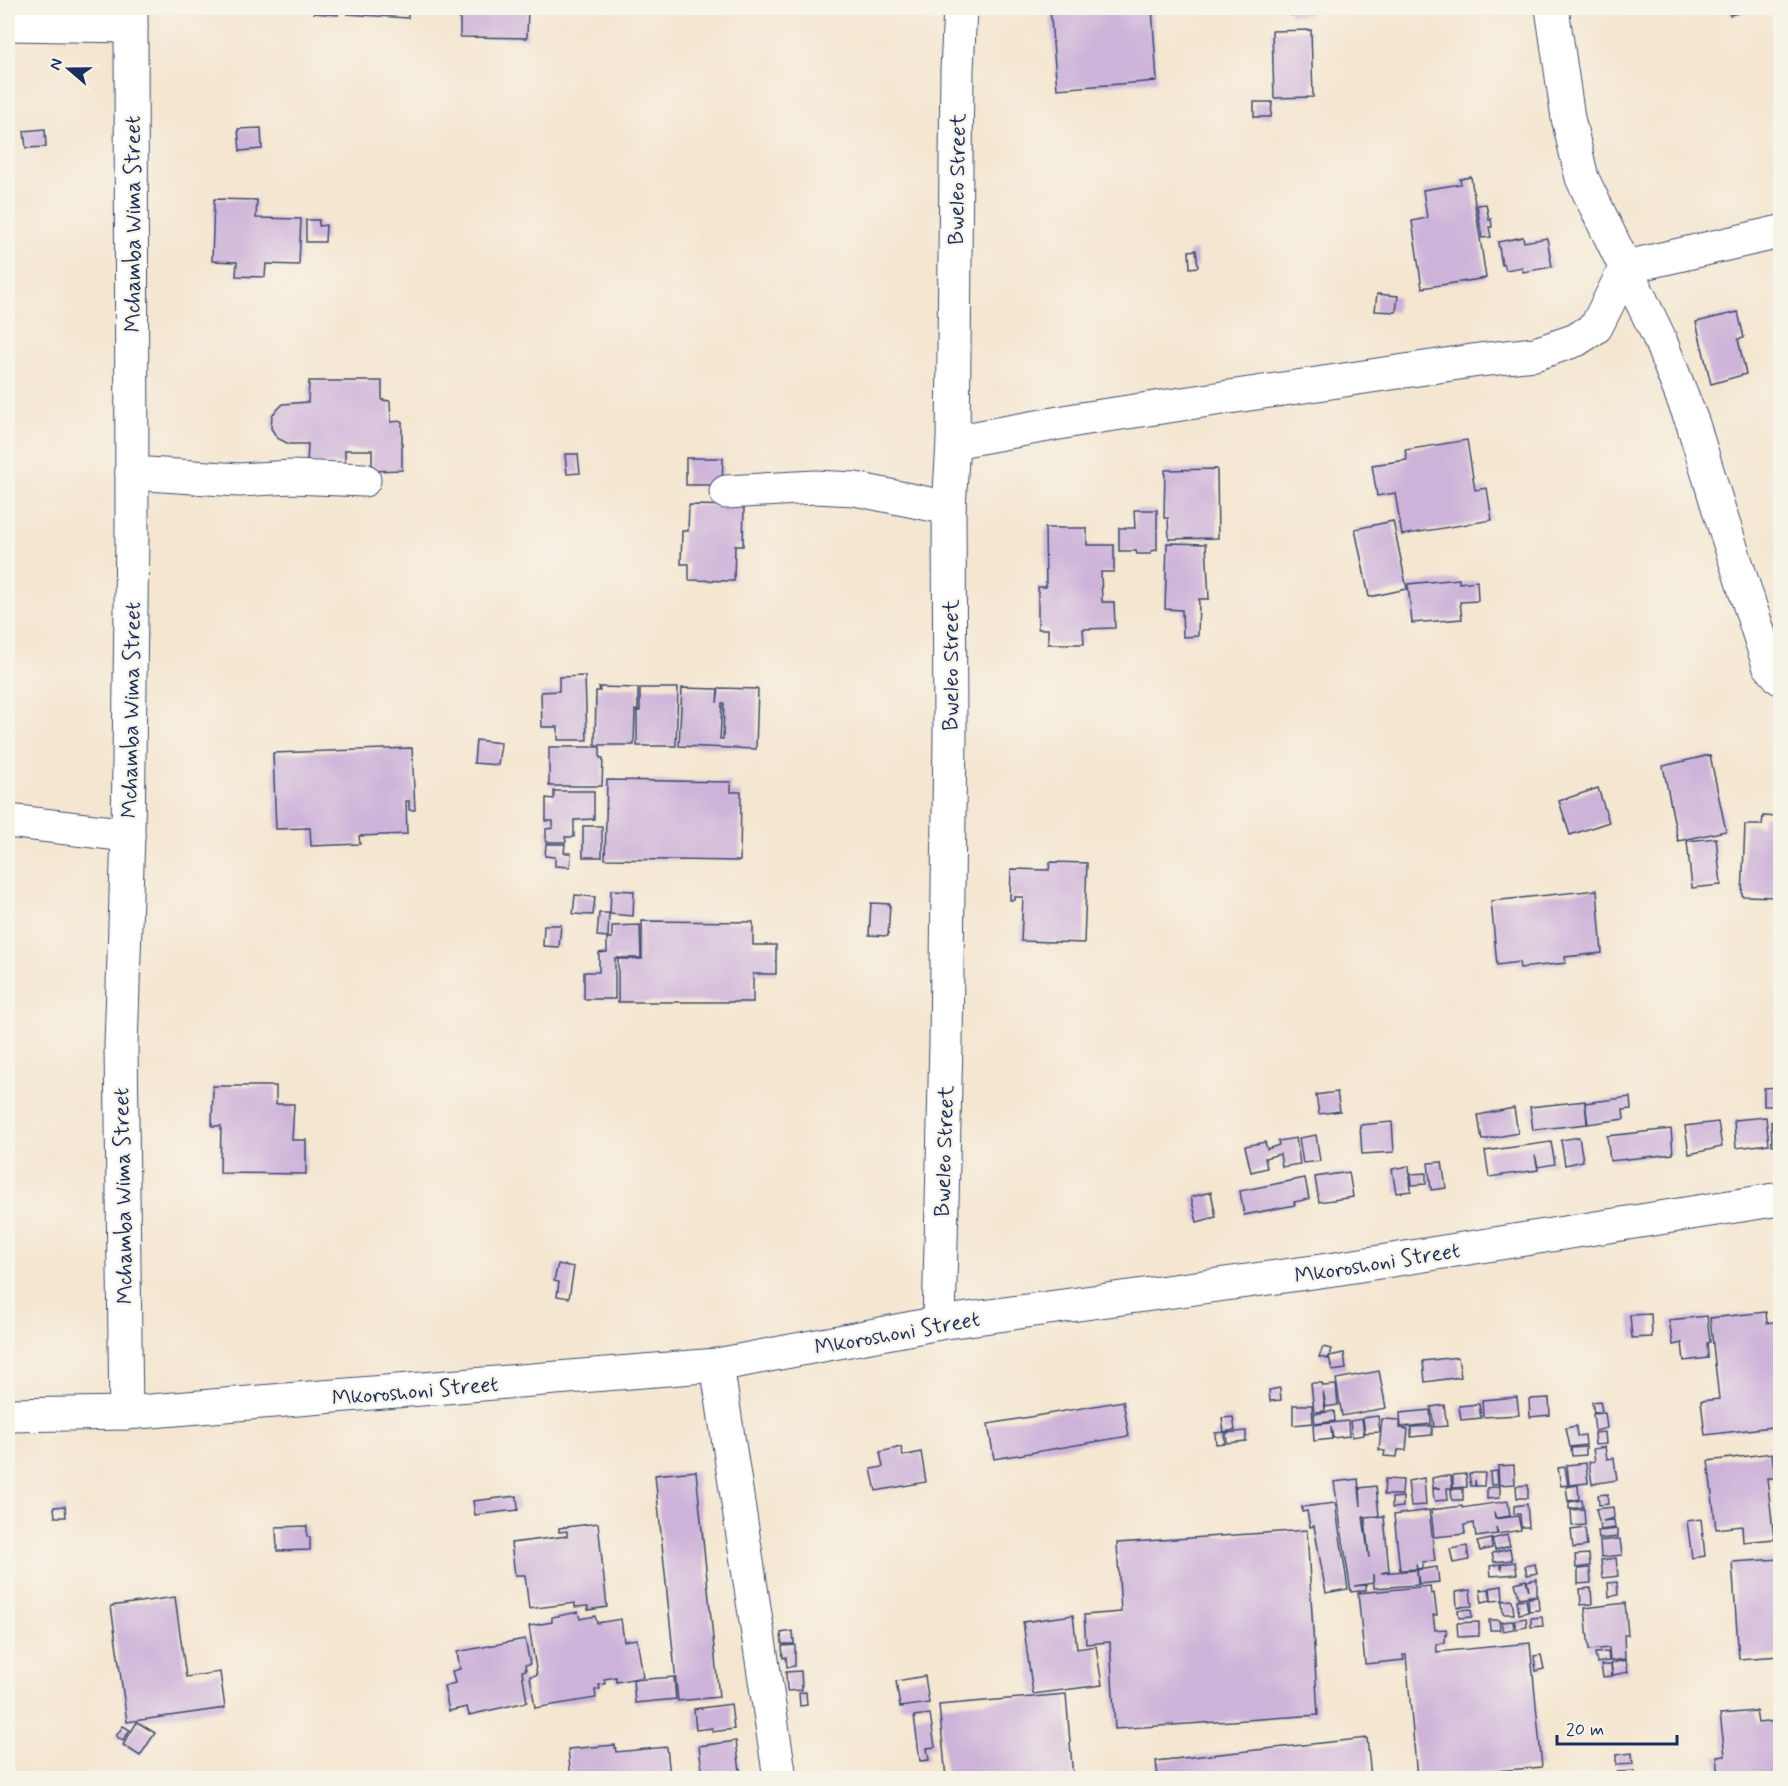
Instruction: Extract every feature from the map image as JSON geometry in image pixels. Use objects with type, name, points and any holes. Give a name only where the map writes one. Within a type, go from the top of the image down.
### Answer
[{"type":"street","name":"Bweleo Street","points":[[939,1323],[950,736],[949,508],[953,441],[957,70],[960,8]]},
{"type":"street","points":[[1552,8],[1568,118],[1582,178],[1658,334],[1693,423],[1769,665],[1780,678]]},
{"type":"street","points":[[8,24],[131,17]]},
{"type":"street","name":"Mchamba Wima Street","points":[[126,1413],[121,1046],[128,835],[132,473],[131,17]]},
{"type":"street","points":[[1626,267],[1780,232]]},
{"type":"street","points":[[953,441],[1093,417],[1479,360],[1535,354],[1576,340],[1596,327],[1626,267]]},
{"type":"street","points":[[132,473],[239,480],[292,477],[364,480]]},
{"type":"street","points":[[726,492],[815,487],[855,489],[949,508]]},
{"type":"street","points":[[8,821],[128,835]]},
{"type":"street","name":"Mkoroshoni Street","points":[[8,1415],[126,1413],[717,1365],[939,1323],[1335,1269],[1780,1199]]},
{"type":"street","points":[[717,1365],[780,1779]]},
{"type":"building","points":[[314,8],[339,8],[338,15],[314,13]]},
{"type":"building","points":[[348,8],[408,8],[408,18],[347,14]]},
{"type":"building","points":[[460,8],[528,8],[527,38],[460,37]]},
{"type":"building","points":[[1050,8],[1152,8],[1157,81],[1057,89]]},
{"type":"building","points":[[1290,8],[1309,8],[1310,14],[1290,15]]},
{"type":"building","points":[[1728,8],[1757,8],[1730,15]]},
{"type":"building","points":[[1311,30],[1313,97],[1274,98],[1272,31]]},
{"type":"building","points":[[1254,102],[1272,102],[1271,117],[1254,117]]},
{"type":"building","points":[[261,128],[262,149],[240,151],[238,129]]},
{"type":"building","points":[[45,129],[46,147],[26,148],[24,131]]},
{"type":"building","points":[[1471,177],[1486,278],[1422,288],[1412,221],[1427,218],[1423,190],[1461,184],[1460,179]]},
{"type":"building","points":[[214,199],[257,200],[256,218],[301,219],[299,265],[266,264],[265,277],[236,276],[237,262],[212,261]]},
{"type":"building","points":[[1486,204],[1489,220],[1491,219],[1492,227],[1489,227],[1491,237],[1482,238],[1477,205]]},
{"type":"building","points":[[306,220],[319,220],[319,226],[326,225],[325,242],[306,242]]},
{"type":"building","points":[[1523,237],[1524,242],[1547,238],[1552,267],[1523,272],[1522,267],[1506,270],[1504,264],[1502,265],[1498,242]]},
{"type":"building","points":[[1196,250],[1198,267],[1190,268],[1189,251]]},
{"type":"building","points":[[1377,294],[1398,296],[1396,312],[1375,311]]},
{"type":"building","points":[[1738,312],[1744,338],[1738,339],[1746,374],[1711,384],[1696,322]]},
{"type":"building","points":[[309,381],[382,381],[382,400],[390,401],[391,422],[402,421],[402,470],[372,471],[372,450],[345,450],[345,464],[307,464],[308,444],[289,444],[277,438],[271,428],[272,415],[283,404],[308,402]]},
{"type":"building","points":[[1467,440],[1475,490],[1487,488],[1492,520],[1402,535],[1395,493],[1377,496],[1372,465],[1407,460],[1405,450]]},
{"type":"building","points":[[565,454],[578,454],[580,473],[567,474]]},
{"type":"building","points":[[686,458],[723,458],[722,485],[686,485]]},
{"type":"building","points":[[1217,469],[1218,538],[1169,539],[1168,518],[1164,518],[1165,470]]},
{"type":"building","points":[[689,505],[744,506],[743,546],[735,546],[734,581],[689,580],[689,564],[681,564],[682,531],[688,531]]},
{"type":"building","points":[[1134,510],[1157,510],[1157,550],[1151,551],[1151,554],[1119,551],[1119,528],[1135,528]]},
{"type":"building","points":[[1393,521],[1407,589],[1369,597],[1355,529]]},
{"type":"building","points":[[1045,528],[1087,528],[1087,545],[1114,545],[1114,572],[1101,572],[1102,602],[1114,602],[1115,628],[1083,629],[1084,644],[1048,644],[1048,629],[1038,629],[1038,587],[1046,587]]},
{"type":"building","points":[[1167,543],[1206,544],[1209,599],[1199,599],[1198,636],[1183,637],[1182,610],[1165,609]]},
{"type":"building","points":[[1459,579],[1459,583],[1477,581],[1478,601],[1460,602],[1462,619],[1412,623],[1408,584]]},
{"type":"building","points":[[585,676],[587,740],[558,740],[558,727],[542,727],[541,692],[559,691],[559,677]]},
{"type":"building","points":[[599,687],[638,688],[634,745],[595,745],[596,691],[600,691]]},
{"type":"building","points":[[640,688],[678,688],[676,746],[637,746],[637,711],[640,711]]},
{"type":"building","points":[[682,688],[718,689],[717,703],[719,688],[758,689],[756,749],[679,746]],"holes":[[[722,703],[724,703],[723,739],[720,739]]]},
{"type":"building","points":[[476,740],[501,743],[498,765],[474,763]]},
{"type":"building","points":[[549,747],[600,747],[600,758],[603,758],[602,786],[549,786]]},
{"type":"building","points":[[412,748],[415,810],[409,810],[409,801],[406,801],[407,834],[359,836],[360,844],[311,846],[310,828],[276,829],[273,753]]},
{"type":"building","points":[[1710,755],[1726,831],[1678,841],[1663,766]]},
{"type":"building","points":[[607,780],[731,782],[731,792],[741,792],[740,861],[605,859]]},
{"type":"building","points":[[1598,788],[1609,822],[1570,835],[1559,801]]},
{"type":"building","points":[[554,791],[594,791],[594,819],[574,820],[574,837],[565,837],[566,842],[546,842],[546,829],[553,828],[553,821],[546,821],[546,798],[554,799]]},
{"type":"building","points":[[1763,816],[1780,817],[1780,897],[1742,896],[1745,825],[1762,825]]},
{"type":"building","points":[[583,826],[602,826],[602,857],[583,857]]},
{"type":"building","points":[[1716,838],[1721,885],[1692,888],[1687,841]]},
{"type":"building","points":[[546,844],[565,844],[564,853],[571,853],[570,867],[555,866],[555,857],[545,856]]},
{"type":"building","points":[[1050,862],[1087,863],[1084,943],[1021,941],[1023,897],[1010,900],[1011,869],[1049,870]]},
{"type":"building","points":[[611,890],[634,891],[633,916],[610,914]]},
{"type":"building","points":[[1597,890],[1602,953],[1565,957],[1566,963],[1520,968],[1519,962],[1497,965],[1491,901]]},
{"type":"building","points":[[575,895],[595,897],[593,915],[573,914]]},
{"type":"building","points":[[871,903],[890,904],[888,936],[869,935]]},
{"type":"building","points":[[599,913],[609,913],[608,937],[597,936]]},
{"type":"building","points":[[642,921],[753,922],[753,945],[776,945],[776,974],[753,974],[753,1002],[618,1002],[618,959],[642,959]]},
{"type":"building","points":[[544,925],[561,925],[559,947],[543,946]]},
{"type":"building","points":[[640,925],[641,958],[615,958],[615,999],[584,999],[584,972],[599,972],[599,953],[607,952],[607,938],[612,938],[612,926]]},
{"type":"building","points":[[213,1086],[276,1086],[276,1104],[294,1104],[292,1140],[306,1140],[306,1174],[220,1173],[221,1126],[212,1126]]},
{"type":"building","points":[[1780,1087],[1780,1106],[1764,1106],[1764,1088]]},
{"type":"building","points":[[1337,1092],[1340,1111],[1319,1114],[1316,1095]]},
{"type":"building","points":[[1630,1097],[1631,1109],[1623,1110],[1624,1119],[1588,1124],[1585,1103]]},
{"type":"building","points":[[1585,1101],[1587,1124],[1533,1130],[1530,1107]]},
{"type":"building","points":[[1514,1108],[1518,1133],[1482,1140],[1478,1115]]},
{"type":"building","points":[[1766,1117],[1769,1144],[1736,1148],[1734,1120]]},
{"type":"building","points":[[1780,1121],[1780,1144],[1772,1145],[1771,1122]]},
{"type":"building","points":[[1392,1122],[1394,1152],[1362,1154],[1360,1125]]},
{"type":"building","points":[[1718,1122],[1722,1147],[1689,1154],[1685,1126]]},
{"type":"building","points":[[1671,1129],[1673,1154],[1610,1161],[1607,1136]]},
{"type":"building","points":[[1316,1135],[1320,1161],[1303,1163],[1299,1138]]},
{"type":"building","points":[[1579,1137],[1583,1161],[1565,1165],[1561,1140]]},
{"type":"building","points":[[1296,1138],[1300,1164],[1282,1167],[1280,1154],[1265,1158],[1267,1168],[1251,1172],[1245,1146],[1265,1142],[1267,1149],[1279,1145],[1278,1141]]},
{"type":"building","points":[[1551,1142],[1555,1164],[1538,1167],[1535,1155],[1538,1170],[1489,1177],[1485,1151]]},
{"type":"building","points":[[1442,1162],[1446,1188],[1431,1190],[1428,1163]]},
{"type":"building","points":[[1409,1166],[1411,1191],[1396,1193],[1392,1169]]},
{"type":"building","points":[[1349,1172],[1353,1197],[1319,1202],[1315,1177]]},
{"type":"building","points":[[1426,1173],[1426,1184],[1412,1185],[1411,1174]]},
{"type":"building","points":[[1305,1178],[1309,1199],[1294,1202],[1295,1205],[1244,1215],[1240,1191]]},
{"type":"building","points":[[1211,1192],[1216,1217],[1197,1222],[1191,1197]]},
{"type":"building","points":[[558,1264],[574,1267],[569,1298],[557,1296],[559,1282],[554,1281]]},
{"type":"building","points":[[1766,1312],[1767,1323],[1780,1321],[1780,1426],[1705,1435],[1701,1401],[1719,1399],[1710,1318]]},
{"type":"building","points":[[1651,1314],[1652,1337],[1632,1338],[1630,1315]]},
{"type":"building","points":[[1707,1316],[1710,1342],[1707,1343],[1708,1358],[1684,1361],[1682,1343],[1673,1345],[1669,1320]]},
{"type":"building","points":[[1323,1347],[1331,1349],[1328,1359],[1319,1357]]},
{"type":"building","points":[[1344,1353],[1346,1369],[1332,1371],[1329,1356]]},
{"type":"building","points":[[1458,1357],[1461,1377],[1425,1382],[1423,1361]]},
{"type":"building","points":[[1379,1371],[1386,1408],[1342,1416],[1336,1379]]},
{"type":"building","points":[[1311,1383],[1322,1383],[1323,1386],[1336,1385],[1338,1405],[1326,1407],[1323,1391],[1325,1411],[1314,1412]]},
{"type":"building","points":[[1280,1388],[1281,1400],[1270,1401],[1269,1390]]},
{"type":"building","points":[[1517,1397],[1519,1415],[1483,1417],[1482,1400]]},
{"type":"building","points":[[1549,1398],[1550,1415],[1530,1417],[1529,1399]]},
{"type":"building","points":[[1123,1401],[1129,1436],[994,1459],[988,1424]]},
{"type":"building","points":[[1600,1401],[1602,1411],[1594,1413],[1592,1402]]},
{"type":"building","points":[[1479,1404],[1481,1418],[1461,1420],[1459,1406]]},
{"type":"building","points":[[1293,1405],[1312,1405],[1313,1423],[1293,1425]]},
{"type":"building","points":[[1444,1405],[1447,1426],[1434,1427],[1431,1407]]},
{"type":"building","points":[[1430,1410],[1431,1424],[1401,1427],[1400,1413]]},
{"type":"building","points":[[1334,1411],[1335,1421],[1315,1424],[1314,1414]]},
{"type":"building","points":[[1605,1413],[1607,1428],[1595,1431],[1593,1414]]},
{"type":"building","points":[[1378,1416],[1380,1432],[1365,1433],[1363,1418]]},
{"type":"building","points":[[1233,1417],[1235,1430],[1224,1432],[1222,1418]]},
{"type":"building","points":[[1362,1419],[1364,1435],[1352,1437],[1350,1421]]},
{"type":"building","points":[[1382,1419],[1400,1420],[1400,1428],[1408,1429],[1406,1450],[1398,1450],[1397,1457],[1384,1456],[1385,1451],[1379,1450]]},
{"type":"building","points":[[1348,1421],[1349,1436],[1333,1438],[1331,1427],[1332,1439],[1314,1441],[1313,1425]]},
{"type":"building","points":[[1432,1426],[1432,1435],[1411,1437],[1411,1427]]},
{"type":"building","points":[[1576,1426],[1577,1436],[1585,1435],[1586,1445],[1570,1447],[1566,1428]]},
{"type":"building","points":[[1246,1431],[1246,1441],[1227,1443],[1226,1433]]},
{"type":"building","points":[[1224,1432],[1225,1443],[1216,1444],[1215,1433]]},
{"type":"building","points":[[1605,1432],[1606,1444],[1595,1445],[1594,1433]]},
{"type":"building","points":[[901,1447],[903,1456],[921,1452],[926,1482],[876,1491],[871,1469],[883,1467],[880,1452]]},
{"type":"building","points":[[1586,1447],[1586,1455],[1572,1456],[1571,1448]]},
{"type":"building","points":[[1605,1447],[1607,1459],[1614,1458],[1617,1480],[1592,1484],[1589,1462],[1595,1461],[1593,1449]]},
{"type":"building","points":[[1772,1453],[1775,1478],[1767,1478],[1774,1539],[1743,1542],[1742,1526],[1716,1529],[1708,1461]]},
{"type":"building","points":[[1586,1463],[1588,1483],[1569,1485],[1567,1465]]},
{"type":"building","points":[[1514,1465],[1515,1484],[1499,1485],[1498,1466]]},
{"type":"building","points":[[1565,1467],[1568,1485],[1561,1486],[1558,1468]]},
{"type":"building","points":[[696,1471],[719,1697],[678,1701],[655,1475]]},
{"type":"building","points":[[1497,1471],[1498,1484],[1491,1485],[1490,1472]]},
{"type":"building","points":[[1485,1473],[1484,1486],[1476,1486],[1475,1480],[1475,1486],[1471,1486],[1469,1474]]},
{"type":"building","points":[[1466,1474],[1467,1487],[1453,1488],[1453,1475]]},
{"type":"building","points":[[1451,1476],[1452,1488],[1447,1488],[1448,1500],[1434,1501],[1433,1489],[1441,1488],[1433,1488],[1432,1478]]},
{"type":"building","points":[[1424,1478],[1426,1505],[1411,1506],[1408,1481]]},
{"type":"building","points":[[1358,1479],[1361,1506],[1360,1488],[1376,1486],[1379,1516],[1363,1517],[1369,1558],[1365,1518],[1384,1516],[1389,1571],[1381,1573],[1417,1570],[1418,1585],[1374,1588],[1373,1574],[1373,1583],[1354,1586],[1366,1585],[1366,1590],[1351,1592],[1334,1482]]},
{"type":"building","points":[[1385,1479],[1403,1480],[1402,1495],[1384,1495]]},
{"type":"building","points":[[1528,1485],[1528,1498],[1517,1498],[1516,1486]]},
{"type":"building","points":[[1578,1485],[1579,1499],[1568,1501],[1566,1487]]},
{"type":"building","points":[[1500,1486],[1500,1498],[1487,1499],[1487,1488]]},
{"type":"building","points":[[1451,1489],[1463,1489],[1463,1500],[1452,1500]]},
{"type":"building","points":[[1607,1494],[1608,1504],[1599,1505],[1598,1495]]},
{"type":"building","points":[[517,1496],[518,1510],[475,1515],[473,1501]]},
{"type":"building","points":[[1403,1497],[1403,1507],[1392,1508],[1392,1498]]},
{"type":"building","points":[[1582,1500],[1583,1507],[1569,1509],[1569,1502]]},
{"type":"building","points":[[1508,1501],[1510,1516],[1496,1518],[1494,1512],[1495,1519],[1518,1516],[1521,1530],[1498,1534],[1496,1527],[1497,1534],[1476,1537],[1474,1523],[1464,1525],[1465,1534],[1434,1537],[1431,1510]]},
{"type":"building","points":[[1335,1503],[1348,1589],[1326,1593],[1314,1526],[1310,1527],[1307,1511],[1302,1512],[1302,1507]]},
{"type":"building","points":[[1527,1504],[1529,1527],[1521,1527],[1520,1514],[1514,1514],[1514,1506]]},
{"type":"building","points":[[65,1506],[66,1517],[55,1517],[54,1507]]},
{"type":"building","points":[[1613,1507],[1614,1518],[1603,1521],[1614,1520],[1615,1528],[1601,1530],[1596,1509]]},
{"type":"building","points":[[1584,1509],[1585,1525],[1572,1526],[1571,1510]]},
{"type":"building","points":[[1429,1510],[1435,1561],[1422,1562],[1422,1568],[1400,1570],[1394,1515]]},
{"type":"building","points":[[1701,1519],[1705,1556],[1692,1558],[1687,1521]]},
{"type":"building","points":[[598,1523],[607,1607],[588,1610],[588,1606],[575,1607],[575,1603],[529,1609],[525,1575],[515,1575],[511,1543],[567,1536],[567,1531],[559,1532],[559,1528]]},
{"type":"building","points":[[307,1526],[310,1550],[277,1551],[276,1527]]},
{"type":"building","points":[[1585,1528],[1587,1546],[1573,1548],[1571,1530]]},
{"type":"building","points":[[1618,1529],[1618,1537],[1599,1539],[1598,1531]]},
{"type":"building","points":[[1307,1530],[1318,1715],[1115,1729],[1110,1642],[1086,1644],[1084,1615],[1121,1612],[1117,1543]]},
{"type":"building","points":[[1507,1535],[1510,1546],[1495,1550],[1492,1539]]},
{"type":"building","points":[[1491,1539],[1492,1548],[1480,1551],[1477,1542]]},
{"type":"building","points":[[1620,1539],[1622,1555],[1601,1557],[1600,1541]]},
{"type":"building","points":[[1467,1546],[1469,1560],[1453,1563],[1450,1549]]},
{"type":"building","points":[[1510,1549],[1512,1560],[1494,1562],[1492,1553]]},
{"type":"building","points":[[1589,1554],[1590,1566],[1576,1568],[1575,1555]]},
{"type":"building","points":[[1616,1558],[1618,1576],[1603,1578],[1601,1560]]},
{"type":"building","points":[[1780,1559],[1780,1656],[1739,1659],[1732,1562]]},
{"type":"building","points":[[1515,1562],[1517,1574],[1491,1576],[1490,1566],[1500,1564],[1502,1570],[1501,1564]]},
{"type":"building","points":[[1535,1564],[1537,1573],[1527,1575],[1525,1566]]},
{"type":"building","points":[[1437,1567],[1439,1582],[1419,1584],[1417,1570]]},
{"type":"building","points":[[1590,1568],[1591,1583],[1578,1584],[1578,1569]]},
{"type":"building","points":[[1537,1579],[1537,1595],[1519,1598],[1515,1583],[1526,1580],[1529,1591],[1527,1581]]},
{"type":"building","points":[[1617,1582],[1618,1595],[1609,1597],[1608,1583]]},
{"type":"building","points":[[1430,1586],[1431,1594],[1434,1593],[1437,1615],[1433,1615],[1435,1630],[1446,1629],[1447,1635],[1445,1635],[1445,1643],[1436,1644],[1437,1652],[1530,1643],[1542,1767],[1417,1778],[1406,1655],[1403,1655],[1404,1660],[1365,1664],[1358,1593]]},
{"type":"building","points":[[1502,1586],[1503,1600],[1491,1601],[1490,1588]]},
{"type":"building","points":[[1591,1588],[1592,1604],[1581,1605],[1580,1589]]},
{"type":"building","points":[[1489,1589],[1491,1600],[1482,1602],[1480,1590]]},
{"type":"building","points":[[1470,1590],[1472,1606],[1457,1607],[1456,1592]]},
{"type":"building","points":[[175,1597],[186,1677],[220,1672],[225,1708],[127,1722],[111,1606]]},
{"type":"building","points":[[1538,1597],[1539,1610],[1529,1611],[1528,1598]]},
{"type":"building","points":[[1526,1599],[1528,1612],[1519,1614],[1517,1600]]},
{"type":"building","points":[[1512,1600],[1514,1614],[1503,1614],[1502,1601]]},
{"type":"building","points":[[1625,1603],[1628,1635],[1624,1635],[1625,1659],[1610,1661],[1609,1648],[1589,1650],[1585,1608]]},
{"type":"building","points":[[1471,1609],[1472,1617],[1459,1618],[1458,1610]]},
{"type":"building","points":[[578,1612],[580,1619],[595,1616],[597,1623],[621,1619],[624,1641],[637,1639],[643,1677],[616,1682],[616,1677],[604,1679],[605,1684],[599,1685],[600,1689],[595,1690],[596,1698],[535,1708],[530,1676],[537,1675],[529,1626],[552,1622],[552,1617]]},
{"type":"building","points":[[1073,1615],[1077,1649],[1096,1646],[1102,1685],[1033,1694],[1023,1622]]},
{"type":"building","points":[[1542,1617],[1543,1626],[1531,1627],[1531,1618]]},
{"type":"building","points":[[1526,1618],[1527,1627],[1516,1629],[1514,1620]]},
{"type":"building","points":[[1489,1620],[1499,1620],[1500,1630],[1490,1630]]},
{"type":"building","points":[[1513,1621],[1514,1629],[1503,1631],[1501,1622]]},
{"type":"building","points":[[1479,1622],[1479,1636],[1458,1637],[1457,1623]]},
{"type":"building","points":[[793,1631],[794,1644],[782,1644],[781,1633]]},
{"type":"building","points":[[525,1639],[530,1664],[525,1665],[526,1670],[522,1671],[527,1702],[469,1715],[467,1707],[449,1711],[444,1686],[455,1683],[452,1671],[460,1669],[457,1652]]},
{"type":"building","points":[[795,1645],[795,1666],[787,1667],[786,1657],[783,1658],[782,1646]]},
{"type":"building","points":[[1608,1652],[1609,1661],[1597,1663],[1595,1653]]},
{"type":"building","points":[[1541,1655],[1544,1669],[1536,1671],[1534,1656]]},
{"type":"building","points":[[1626,1660],[1628,1672],[1613,1675],[1611,1663]]},
{"type":"building","points":[[1601,1665],[1611,1665],[1612,1676],[1603,1677]]},
{"type":"building","points":[[801,1671],[802,1690],[787,1691],[786,1672]]},
{"type":"building","points":[[925,1676],[929,1703],[900,1707],[896,1681]]},
{"type":"building","points":[[674,1677],[676,1699],[635,1703],[633,1680]]},
{"type":"building","points":[[806,1692],[807,1705],[800,1706],[799,1693]]},
{"type":"building","points":[[1066,1694],[1073,1778],[946,1778],[939,1705]]},
{"type":"building","points":[[1780,1698],[1780,1778],[1719,1778],[1717,1756],[1725,1755],[1720,1714],[1756,1711],[1758,1723],[1776,1721],[1774,1699]]},
{"type":"building","points":[[731,1704],[734,1729],[712,1732],[712,1728],[696,1730],[694,1709]]},
{"type":"building","points":[[930,1714],[935,1747],[927,1748],[929,1760],[920,1761],[914,1716]]},
{"type":"building","points":[[137,1722],[155,1733],[140,1756],[123,1745]]},
{"type":"building","points":[[123,1726],[130,1730],[123,1741],[116,1736]]},
{"type":"building","points":[[1367,1738],[1371,1778],[1158,1778],[1156,1761]]},
{"type":"building","points":[[736,1741],[741,1778],[703,1778],[699,1746]]},
{"type":"building","points":[[615,1745],[616,1752],[667,1747],[670,1776],[678,1775],[678,1778],[571,1778],[568,1749]]},
{"type":"building","points":[[1632,1753],[1633,1764],[1616,1765],[1616,1755]]},
{"type":"building","points":[[1635,1771],[1636,1778],[1617,1778],[1617,1772]]}]
